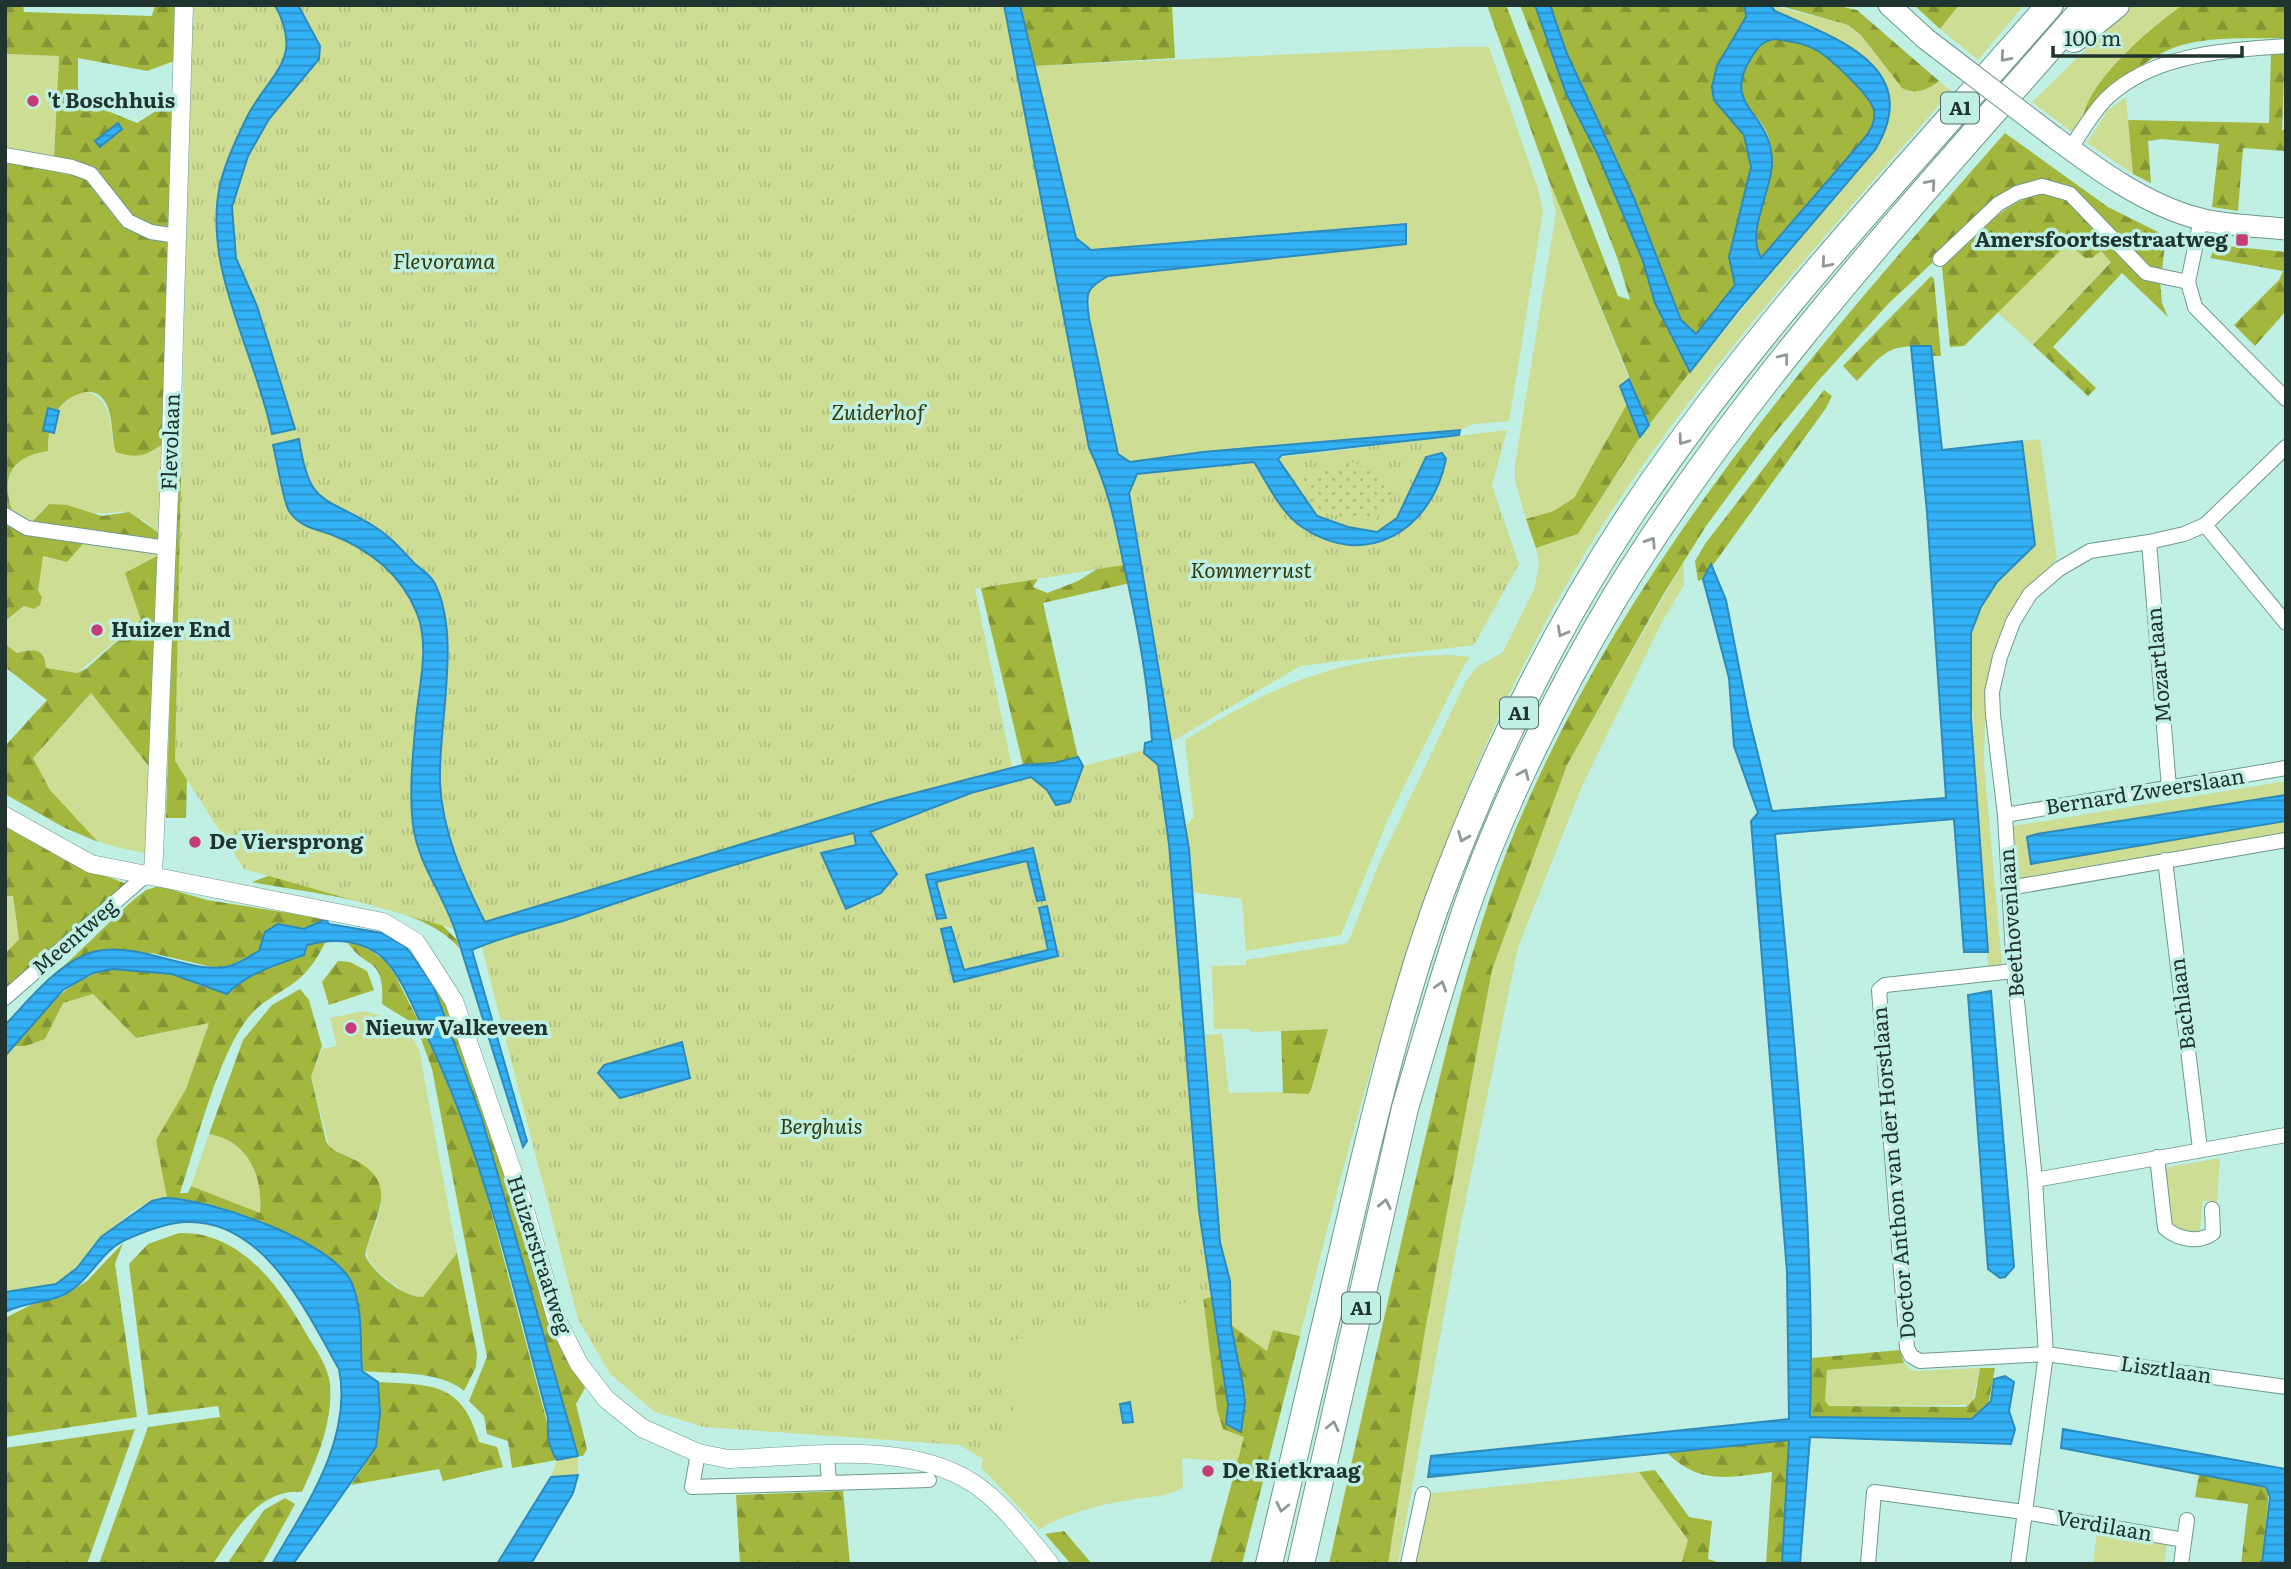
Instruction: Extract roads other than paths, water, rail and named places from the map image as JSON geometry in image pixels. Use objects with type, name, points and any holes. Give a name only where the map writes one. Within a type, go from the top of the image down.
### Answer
[{"type":"highway","name":"A1","points":[[1269,1564],[1369,1139],[1412,980],[1465,832],[1522,706],[1634,510],[1692,428],[1775,322],[2050,5]]},
{"type":"highway","name":"A1","points":[[1301,1564],[1418,1063],[1464,916],[1548,721],[1614,599],[1709,455],[1797,341],[2087,5]]},
{"type":"highway","name":"A1","points":[[2021,81],[2116,5]]},
{"type":"main road","points":[[1889,5],[1926,39],[2062,143],[2121,184],[2163,206],[2201,219],[2286,229]]},
{"type":"street","name":"Flevolaan","points":[[145,876],[153,870],[154,855],[167,548],[184,5]]},
{"type":"street","points":[[2062,143],[2106,99],[2142,73],[2196,55],[2286,46]]},
{"type":"street","points":[[5,155],[72,167],[91,174],[128,221],[150,232],[177,236]]},
{"type":"street","points":[[1940,259],[1998,204],[2017,193],[2042,186],[2070,194],[2146,272],[2188,282]]},
{"type":"street","points":[[2201,219],[2188,282],[2190,296],[2203,319],[2286,399]]},
{"type":"street","name":"Beethovenlaan","points":[[2018,1564],[2046,1354],[2035,1180],[2014,971],[2005,815],[1992,692],[2012,622],[2030,594],[2059,569],[2090,551],[2184,534],[2205,524],[2286,447]]},
{"type":"street","points":[[5,515],[27,528],[167,548]]},
{"type":"street","points":[[2205,524],[2286,623]]},
{"type":"street","name":"Mozartlaan","points":[[2149,542],[2169,789]]},
{"type":"street","name":"Bernard Zweerslaan","points":[[2005,815],[2286,768]]},
{"type":"street","name":"Huizerstraatweg","points":[[5,816],[91,864],[383,922],[416,942],[454,1001],[521,1196],[556,1318],[596,1388],[625,1416],[656,1436],[698,1453],[728,1459],[864,1453],[902,1456],[950,1470],[973,1483],[1003,1509],[1050,1564]]},
{"type":"street","points":[[2009,888],[2286,841]]},
{"type":"street","name":"Bachlaan","points":[[2165,860],[2200,1149]]},
{"type":"street","name":"Meentweg","points":[[5,998],[145,876]]},
{"type":"street","name":"Doctor Anthon van der Horstlaan","points":[[2014,971],[1885,985],[1879,990],[1907,1348],[1911,1356],[1920,1361],[2046,1354]]},
{"type":"street","points":[[2035,1180],[2286,1135]]},
{"type":"street","points":[[2157,1157],[2165,1228],[2174,1236],[2200,1240],[2208,1237],[2213,1233],[2212,1209]]},
{"type":"street","name":"Lisztlaan","points":[[2046,1354],[2286,1387]]},
{"type":"street","points":[[698,1453],[692,1488],[929,1480]]},
{"type":"street","points":[[827,1456],[829,1482]]},
{"type":"street","name":"Verdilaan","points":[[1868,1564],[1874,1492],[2024,1512],[2184,1540]]},
{"type":"street","points":[[1408,1564],[1423,1494]]},
{"type":"street","points":[[2181,1564],[2187,1520]]},
{"type":"water","points":[[275,5],[298,5],[320,46],[319,59],[269,119],[248,156],[232,207],[236,258],[257,306],[295,429],[272,434],[224,279],[216,216],[220,185],[232,149],[248,115],[275,75],[286,52],[283,23]]},
{"type":"water","points":[[1004,5],[1020,5],[1076,238],[1091,250],[1406,224],[1406,244],[1108,276],[1091,288],[1087,303],[1089,318],[1118,454],[1130,462],[1203,452],[1460,430],[1459,435],[1282,455],[1278,459],[1317,516],[1348,527],[1377,532],[1397,518],[1426,457],[1442,453],[1446,459],[1427,506],[1411,523],[1393,536],[1372,544],[1350,545],[1326,540],[1302,527],[1281,506],[1254,462],[1137,474],[1129,493],[1189,849],[1220,1242],[1230,1281],[1231,1325],[1245,1402],[1241,1432],[1226,1424],[1228,1405],[1199,1211],[1169,844],[1158,765],[1144,753],[1145,743],[1152,741],[1141,650],[1106,489],[1089,448]]},
{"type":"water","points":[[1535,5],[1550,5],[1567,54],[1634,198],[1681,320],[1696,334],[1735,285],[1729,257],[1751,167],[1744,135],[1714,100],[1712,87],[1717,66],[1746,17],[1745,5],[1770,5],[1775,11],[1823,32],[1867,60],[1882,77],[1889,97],[1888,121],[1875,150],[1741,307],[1690,372],[1655,303],[1643,261],[1598,155],[1566,93]],"holes":[[[1775,39],[1808,46],[1832,61],[1871,103],[1874,119],[1866,137],[1761,258],[1756,236],[1771,175],[1770,146],[1765,132],[1744,100],[1741,88],[1743,75],[1751,58],[1764,43]]]},
{"type":"water","points":[[118,123],[122,129],[100,147],[95,141]]},
{"type":"water","points":[[1911,346],[1931,346],[1942,450],[2022,441],[2035,545],[1997,582],[1981,607],[1971,633],[1971,718],[1988,952],[1964,952],[1954,819],[1775,834],[1806,1198],[1811,1344],[1810,1417],[1972,1419],[1991,1401],[1994,1379],[2005,1376],[2014,1382],[2009,1411],[2015,1429],[2011,1444],[1810,1437],[1800,1564],[1782,1564],[1789,1440],[1428,1477],[1431,1456],[1789,1419],[1787,1272],[1751,821],[1758,813],[1734,746],[1729,678],[1703,579],[1711,564],[1726,600],[1749,718],[1772,811],[1946,798],[1927,512]]},
{"type":"water","points":[[1629,379],[1649,425],[1640,437],[1620,386]]},
{"type":"water","points":[[48,408],[59,411],[54,433],[43,430]]},
{"type":"water","points":[[299,439],[303,461],[313,488],[330,502],[384,533],[434,582],[442,603],[448,653],[440,759],[442,801],[455,854],[485,922],[884,801],[1023,765],[1054,763],[1078,757],[1083,766],[1070,802],[1056,805],[1047,790],[1031,777],[971,793],[870,832],[897,874],[881,893],[846,909],[821,853],[856,845],[854,833],[715,871],[472,950],[527,1141],[523,1147],[456,933],[420,853],[413,825],[412,772],[423,653],[417,613],[402,586],[370,555],[344,540],[302,524],[289,511],[273,445]]},
{"type":"water","points":[[2286,795],[2286,821],[2031,864],[2027,837],[2037,834]]},
{"type":"water","points":[[1033,848],[1045,900],[1037,901],[1027,861],[936,882],[946,918],[937,919],[926,875]]},
{"type":"water","points":[[1047,906],[1058,956],[954,982],[941,929],[951,927],[964,970],[1048,950],[1039,908]]},
{"type":"water","points":[[326,919],[329,924],[382,933],[406,947],[433,985],[482,1119],[578,1456],[557,1460],[552,1450],[548,1435],[548,1418],[482,1176],[447,1082],[409,997],[392,969],[378,954],[369,948],[349,942],[328,941],[307,945],[304,955],[253,975],[227,994],[172,974],[113,969],[93,973],[63,990],[5,1056],[5,1025],[47,981],[84,955],[114,949],[149,954],[201,967],[230,966],[259,951],[265,932],[278,924],[304,929]]},
{"type":"water","points":[[1991,991],[2014,1267],[2005,1277],[2000,1278],[1988,1269],[1968,995]]},
{"type":"water","points":[[682,1042],[690,1078],[620,1098],[598,1073],[604,1065]]},
{"type":"water","points":[[164,1198],[184,1200],[239,1214],[298,1239],[323,1254],[342,1270],[353,1286],[360,1318],[362,1371],[378,1382],[380,1413],[376,1447],[293,1564],[272,1564],[324,1471],[339,1421],[342,1395],[339,1369],[313,1322],[280,1273],[260,1252],[238,1235],[213,1225],[185,1222],[170,1224],[116,1245],[71,1291],[5,1312],[5,1292],[56,1284],[77,1268],[101,1237],[152,1201]]},
{"type":"water","points":[[1130,1402],[1133,1422],[1123,1423],[1120,1404]]},
{"type":"water","points":[[2063,1429],[2286,1469],[2286,1564],[2262,1564],[2270,1497],[2266,1487],[2061,1448]]},
{"type":"water","points":[[578,1475],[573,1493],[531,1564],[497,1564],[551,1477]]},
{"type":"place","name":"'t Boschhuis","points":[[33,101]]},
{"type":"place","name":"Amersfoortsestraatweg","points":[[2242,240]]},
{"type":"place","name":"Huizer End","points":[[97,630]]},
{"type":"place","name":"De Viersprong","points":[[195,842]]},
{"type":"place","name":"Nieuw Valkeveen","points":[[351,1028]]},
{"type":"place","name":"De Rietkraag","points":[[1208,1471]]},
{"type":"park label","name":"Flevorama","points":[[444,262]]},
{"type":"park label","name":"Zuiderhof","points":[[878,413]]},
{"type":"park label","name":"Kommerrust","points":[[1251,571]]},
{"type":"park label","name":"Berghuis","points":[[821,1127]]}]
